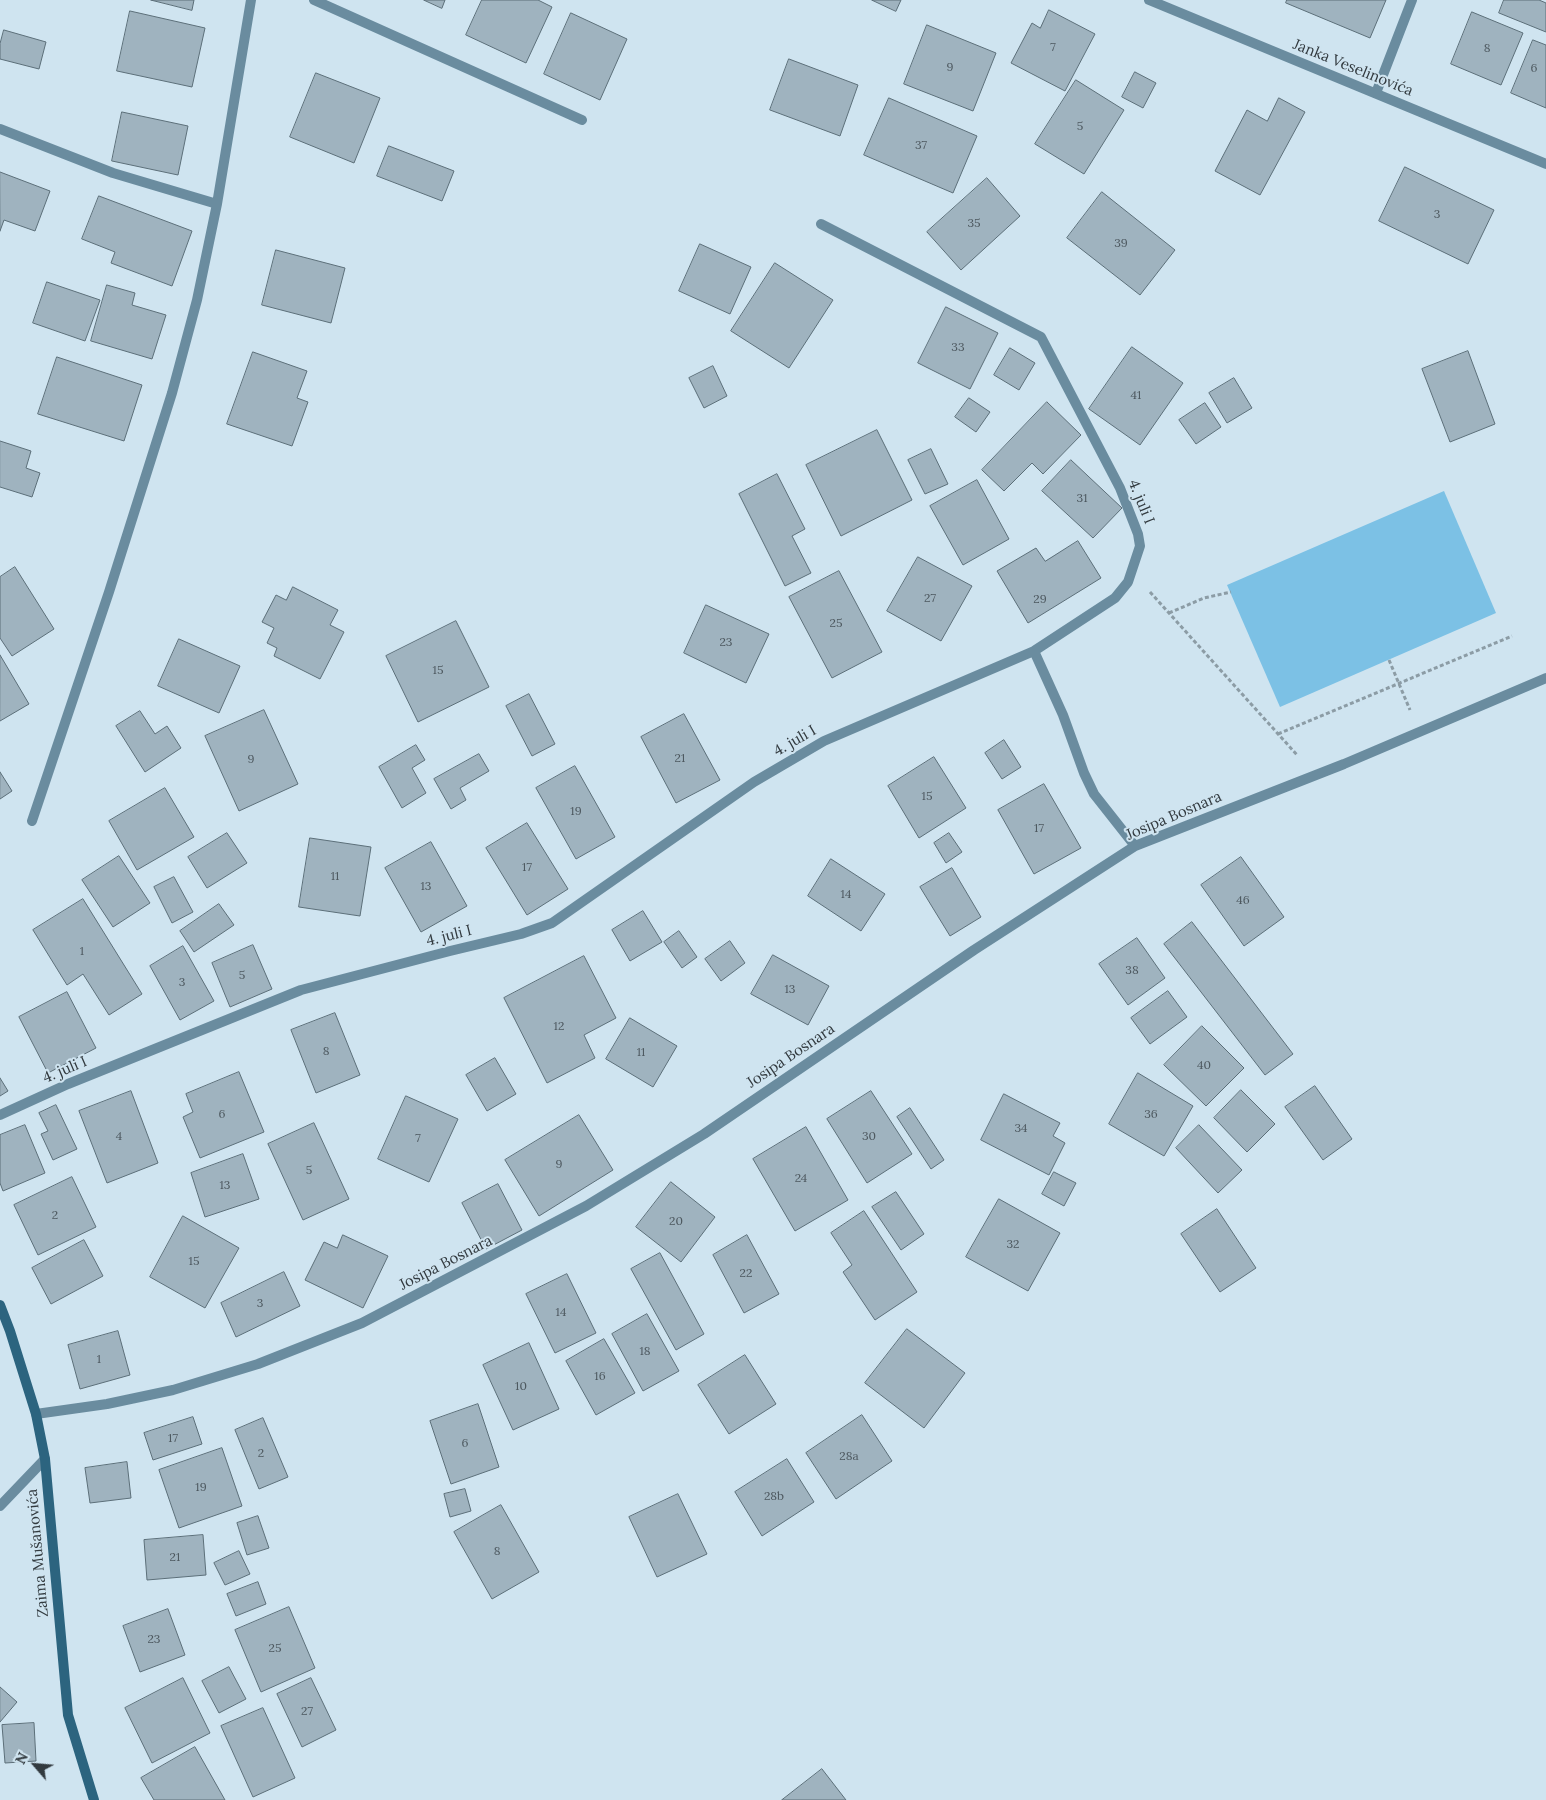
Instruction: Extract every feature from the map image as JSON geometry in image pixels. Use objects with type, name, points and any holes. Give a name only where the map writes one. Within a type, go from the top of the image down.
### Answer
[{"type":"street","points":[[32,821],[109,592],[172,393],[196,300],[217,204],[251,0]]},
{"type":"street","points":[[314,0],[582,120]]},
{"type":"street","name":"Janka Veselinovića","points":[[1149,0],[1546,164]]},
{"type":"street","points":[[1376,93],[1412,0]]},
{"type":"street","points":[[0,128],[113,173],[217,204]]},
{"type":"street","name":"4. juli I","points":[[0,1115],[68,1084],[301,990],[521,934],[552,923],[754,782],[824,740],[1034,651],[1116,598],[1128,582],[1132,571],[1140,546],[1138,534],[1120,488],[1041,337],[821,224]]},
{"type":"street","points":[[1034,651],[1063,715],[1084,773],[1094,794],[1135,846]]},
{"type":"street","name":"Josipa Bosnara","points":[[36,1414],[108,1404],[174,1390],[258,1364],[362,1323],[484,1261],[586,1206],[704,1134],[966,956],[1135,846],[1315,775],[1546,678]]},
{"type":"street","name":"Zaima Mušanovića","points":[[0,1306],[10,1330],[36,1414],[45,1459],[68,1715],[94,1800]]},
{"type":"street","points":[[0,1506],[45,1459]]},
{"type":"path","points":[[1132,571],[1315,775]]},
{"type":"path","points":[[1169,613],[1204,598],[1231,592]]},
{"type":"path","points":[[1278,734],[1512,636]]},
{"type":"path","points":[[1389,660],[1420,731]]},
{"type":"shaded area","points":[[1444,491],[1496,613],[1280,707],[1227,585]]},
{"type":"building","points":[[151,0],[194,0],[192,10]]},
{"type":"building","points":[[424,0],[445,0],[442,8]]},
{"type":"building","points":[[482,0],[538,0],[552,7],[526,63],[466,35]]},
{"type":"building","points":[[872,0],[901,0],[896,11]]},
{"type":"building","points":[[1287,0],[1386,0],[1370,38],[1286,3]]},
{"type":"building","points":[[1504,0],[1539,0],[1546,3],[1546,32],[1499,13]]},
{"type":"building","points":[[1049,10],[1095,34],[1065,91],[1011,63],[1032,23],[1040,28]]},
{"type":"building","points":[[130,11],[205,28],[192,87],[117,71]]},
{"type":"building","points":[[1472,12],[1523,33],[1501,85],[1451,64]]},
{"type":"building","points":[[571,13],[627,39],[600,100],[544,74]]},
{"type":"building","points":[[927,25],[996,53],[973,111],[904,84]]},
{"type":"building","points":[[4,30],[46,42],[39,69],[0,59],[0,44]]},
{"type":"building","points":[[1533,40],[1546,45],[1546,108],[1511,93]]},
{"type":"building","points":[[789,59],[858,85],[840,136],[770,110]]},
{"type":"building","points":[[1135,72],[1156,83],[1143,108],[1122,97]]},
{"type":"building","points":[[316,73],[380,98],[354,163],[290,137]]},
{"type":"building","points":[[1076,80],[1124,110],[1084,174],[1035,144]]},
{"type":"building","points":[[889,98],[977,136],[953,193],[864,155]]},
{"type":"building","points":[[1279,98],[1305,112],[1260,195],[1215,171],[1247,110],[1267,121]]},
{"type":"building","points":[[122,112],[188,126],[178,175],[112,161]]},
{"type":"building","points":[[389,146],[454,171],[442,201],[377,176]]},
{"type":"building","points":[[1405,167],[1494,210],[1468,264],[1379,221]]},
{"type":"building","points":[[0,172],[50,191],[35,231],[4,220],[0,231]]},
{"type":"building","points":[[987,178],[1020,216],[961,270],[927,232]]},
{"type":"building","points":[[1102,192],[1175,250],[1140,295],[1067,238]]},
{"type":"building","points":[[99,196],[192,231],[172,286],[111,263],[115,252],[82,239]]},
{"type":"building","points":[[700,244],[751,267],[730,314],[679,291]]},
{"type":"building","points":[[276,250],[345,268],[331,323],[262,305]]},
{"type":"building","points":[[775,263],[833,300],[789,368],[731,331]]},
{"type":"building","points":[[47,282],[100,300],[85,341],[33,323]]},
{"type":"building","points":[[107,285],[135,293],[132,305],[166,315],[152,359],[91,341]]},
{"type":"building","points":[[946,307],[998,333],[970,389],[918,363]]},
{"type":"building","points":[[1132,347],[1183,383],[1140,445],[1089,409]]},
{"type":"building","points":[[1010,348],[1035,363],[1019,390],[994,375]]},
{"type":"building","points":[[1468,351],[1495,424],[1450,442],[1422,369]]},
{"type":"building","points":[[253,352],[307,371],[297,398],[308,402],[292,446],[227,424]]},
{"type":"building","points":[[57,357],[142,385],[124,441],[38,414]]},
{"type":"building","points":[[713,366],[727,396],[704,408],[689,378]]},
{"type":"building","points":[[1234,378],[1252,408],[1227,423],[1209,393]]},
{"type":"building","points":[[969,398],[990,412],[976,432],[955,417]]},
{"type":"building","points":[[1047,402],[1081,435],[1043,474],[1032,463],[1004,491],[982,470]]},
{"type":"building","points":[[1205,403],[1221,427],[1196,444],[1179,420]]},
{"type":"building","points":[[877,430],[912,500],[841,536],[806,465]]},
{"type":"building","points":[[0,441],[31,451],[26,468],[40,473],[32,497],[0,487]]},
{"type":"building","points":[[931,449],[948,484],[925,494],[908,460]]},
{"type":"building","points":[[1071,460],[1122,508],[1093,538],[1042,491]]},
{"type":"building","points":[[777,474],[805,529],[792,536],[811,573],[785,586],[739,494]]},
{"type":"building","points":[[977,480],[1009,539],[963,565],[930,506]]},
{"type":"building","points":[[1078,541],[1101,578],[1028,623],[997,571],[1036,548],[1045,561]]},
{"type":"building","points":[[918,557],[972,586],[941,641],[887,611]]},
{"type":"building","points":[[15,567],[54,629],[12,656],[0,638],[0,577]]},
{"type":"building","points":[[839,571],[882,652],[832,678],[789,597]]},
{"type":"building","points":[[293,587],[338,610],[330,625],[344,632],[320,679],[274,656],[277,648],[267,643],[274,628],[262,622],[276,595],[286,600]]},
{"type":"building","points":[[706,605],[769,634],[746,683],[684,653]]},
{"type":"building","points":[[456,621],[489,687],[418,722],[386,656]]},
{"type":"building","points":[[179,639],[240,666],[219,713],[158,686]]},
{"type":"building","points":[[0,655],[29,704],[0,721]]},
{"type":"building","points":[[529,694],[555,744],[532,756],[506,706]]},
{"type":"building","points":[[264,710],[298,784],[239,811],[205,736]]},
{"type":"building","points":[[140,711],[155,734],[167,726],[181,748],[145,772],[116,726]]},
{"type":"building","points":[[684,714],[720,780],[676,803],[641,737]]},
{"type":"building","points":[[1004,740],[1021,767],[1002,779],[985,753]]},
{"type":"building","points":[[416,745],[425,760],[412,768],[426,793],[402,808],[379,767]]},
{"type":"building","points":[[479,754],[489,771],[460,788],[466,800],[451,809],[434,779]]},
{"type":"building","points":[[934,757],[966,808],[919,838],[888,786]]},
{"type":"building","points":[[575,766],[615,837],[576,859],[536,788]]},
{"type":"building","points":[[0,772],[12,791],[0,799]]},
{"type":"building","points":[[1044,784],[1081,848],[1034,874],[998,810]]},
{"type":"building","points":[[165,788],[194,837],[137,870],[109,821]]},
{"type":"building","points":[[527,823],[568,889],[527,915],[486,848]]},
{"type":"building","points":[[227,833],[247,863],[207,888],[188,857]]},
{"type":"building","points":[[949,833],[962,852],[946,863],[934,843]]},
{"type":"building","points":[[310,838],[371,847],[360,916],[299,907]]},
{"type":"building","points":[[431,842],[467,906],[421,932],[385,868]]},
{"type":"building","points":[[119,856],[150,903],[113,927],[82,880]]},
{"type":"building","points":[[1241,857],[1284,917],[1244,946],[1201,885]]},
{"type":"building","points":[[831,859],[885,894],[861,931],[808,896]]},
{"type":"building","points":[[952,868],[981,917],[950,936],[920,887]]},
{"type":"building","points":[[174,877],[193,912],[172,923],[154,887]]},
{"type":"building","points":[[83,899],[142,994],[109,1015],[83,974],[67,985],[33,930]]},
{"type":"building","points":[[219,904],[234,925],[194,952],[180,931]]},
{"type":"building","points":[[643,911],[662,942],[630,961],[612,930]]},
{"type":"building","points":[[1192,922],[1293,1054],[1265,1075],[1164,944]]},
{"type":"building","points":[[679,931],[697,957],[682,968],[664,942]]},
{"type":"building","points":[[1137,938],[1165,978],[1128,1005],[1099,964]]},
{"type":"building","points":[[730,941],[745,963],[721,981],[705,959]]},
{"type":"building","points":[[253,945],[272,989],[230,1007],[212,963]]},
{"type":"building","points":[[183,946],[214,1001],[180,1020],[150,966]]},
{"type":"building","points":[[773,955],[829,986],[808,1025],[751,994]]},
{"type":"building","points":[[584,956],[616,1018],[584,1035],[595,1058],[547,1083],[504,998]]},
{"type":"building","points":[[1168,991],[1187,1017],[1150,1044],[1131,1018]]},
{"type":"building","points":[[67,992],[96,1048],[48,1073],[19,1017]]},
{"type":"building","points":[[335,1013],[360,1075],[316,1093],[291,1030]]},
{"type":"building","points":[[630,1018],[677,1046],[653,1087],[606,1059]]},
{"type":"building","points":[[1202,1026],[1244,1068],[1206,1106],[1164,1065]]},
{"type":"building","points":[[495,1058],[516,1094],[487,1111],[466,1075]]},
{"type":"building","points":[[239,1072],[264,1132],[200,1158],[183,1117],[193,1112],[186,1094]]},
{"type":"building","points":[[1138,1073],[1193,1106],[1164,1156],[1109,1124]]},
{"type":"building","points":[[0,1078],[8,1091],[0,1096]]},
{"type":"building","points":[[1315,1086],[1352,1139],[1323,1160],[1285,1107]]},
{"type":"building","points":[[1241,1090],[1275,1124],[1247,1152],[1214,1118]]},
{"type":"building","points":[[131,1091],[158,1163],[107,1183],[79,1111]]},
{"type":"building","points":[[871,1091],[912,1154],[867,1183],[827,1119]]},
{"type":"building","points":[[1004,1094],[1060,1123],[1053,1136],[1065,1143],[1049,1175],[981,1140]]},
{"type":"building","points":[[406,1096],[458,1119],[429,1182],[378,1159]]},
{"type":"building","points":[[56,1105],[77,1149],[53,1160],[41,1134],[48,1131],[39,1113]]},
{"type":"building","points":[[910,1108],[944,1160],[931,1169],[897,1117]]},
{"type":"building","points":[[579,1115],[613,1170],[539,1216],[505,1160]]},
{"type":"building","points":[[314,1123],[349,1199],[303,1220],[268,1144]]},
{"type":"building","points":[[25,1125],[45,1173],[3,1191],[0,1183],[0,1135]]},
{"type":"building","points":[[1199,1125],[1242,1170],[1218,1193],[1176,1148]]},
{"type":"building","points":[[806,1127],[848,1200],[795,1231],[753,1159]]},
{"type":"building","points":[[243,1154],[259,1199],[205,1217],[191,1173]]},
{"type":"building","points":[[1054,1172],[1076,1183],[1064,1206],[1042,1194]]},
{"type":"building","points":[[72,1177],[96,1227],[38,1255],[14,1205]]},
{"type":"building","points":[[671,1182],[715,1217],[681,1262],[636,1227]]},
{"type":"building","points":[[498,1184],[522,1230],[486,1249],[462,1203]]},
{"type":"building","points":[[896,1192],[924,1234],[901,1250],[872,1207]]},
{"type":"building","points":[[999,1199],[1060,1233],[1028,1291],[966,1257]]},
{"type":"building","points":[[1217,1209],[1256,1268],[1220,1292],[1181,1234]]},
{"type":"building","points":[[864,1211],[917,1292],[875,1320],[843,1272],[852,1265],[831,1233]]},
{"type":"building","points":[[183,1216],[239,1248],[205,1308],[150,1277]]},
{"type":"building","points":[[343,1235],[388,1256],[363,1308],[305,1280],[324,1242],[337,1248]]},
{"type":"building","points":[[747,1235],[779,1294],[744,1313],[713,1255]]},
{"type":"building","points":[[84,1240],[103,1276],[51,1304],[32,1268]]},
{"type":"building","points":[[660,1253],[704,1334],[676,1350],[631,1269]]},
{"type":"building","points":[[284,1272],[300,1306],[236,1337],[221,1303]]},
{"type":"building","points":[[567,1274],[596,1333],[555,1353],[526,1294]]},
{"type":"building","points":[[647,1314],[679,1371],[643,1391],[612,1334]]},
{"type":"building","points":[[907,1329],[965,1373],[924,1428],[865,1383]]},
{"type":"building","points":[[118,1331],[130,1375],[80,1389],[68,1345]]},
{"type":"building","points":[[604,1339],[635,1393],[596,1415],[566,1361]]},
{"type":"building","points":[[529,1343],[559,1409],[513,1430],[483,1365]]},
{"type":"building","points":[[745,1355],[776,1404],[729,1434],[698,1385]]},
{"type":"building","points":[[478,1404],[499,1467],[451,1484],[430,1421]]},
{"type":"building","points":[[862,1415],[892,1461],[836,1499],[806,1453]]},
{"type":"building","points":[[193,1417],[202,1444],[153,1460],[144,1433]]},
{"type":"building","points":[[263,1418],[288,1477],[259,1489],[235,1430]]},
{"type":"building","points":[[222,1448],[242,1506],[179,1528],[159,1470]]},
{"type":"building","points":[[787,1459],[814,1502],[762,1536],[735,1492]]},
{"type":"building","points":[[127,1462],[131,1498],[90,1503],[85,1468]]},
{"type":"building","points":[[465,1489],[471,1511],[450,1517],[444,1494]]},
{"type":"building","points":[[678,1494],[707,1554],[657,1577],[629,1517]]},
{"type":"building","points":[[501,1505],[539,1572],[492,1599],[454,1532]]},
{"type":"building","points":[[258,1516],[269,1548],[247,1555],[237,1523]]},
{"type":"building","points":[[203,1535],[206,1575],[147,1580],[144,1540]]},
{"type":"building","points":[[239,1551],[250,1574],[225,1585],[214,1563]]},
{"type":"building","points":[[258,1582],[266,1604],[236,1616],[227,1594]]},
{"type":"building","points":[[289,1607],[315,1668],[261,1692],[235,1630]]},
{"type":"building","points":[[168,1609],[185,1655],[140,1672],[123,1626]]},
{"type":"building","points":[[229,1667],[246,1699],[219,1713],[202,1681]]},
{"type":"building","points":[[183,1678],[210,1733],[152,1763],[125,1708]]},
{"type":"building","points":[[311,1678],[336,1730],[302,1747],[277,1694]]},
{"type":"building","points":[[0,1687],[17,1702],[0,1722]]},
{"type":"building","points":[[263,1708],[295,1778],[253,1797],[221,1726]]},
{"type":"building","points":[[34,1723],[36,1761],[5,1763],[2,1725]]},
{"type":"building","points":[[195,1747],[225,1800],[154,1800],[141,1778]]},
{"type":"building","points":[[822,1769],[846,1800],[782,1800]]}]
